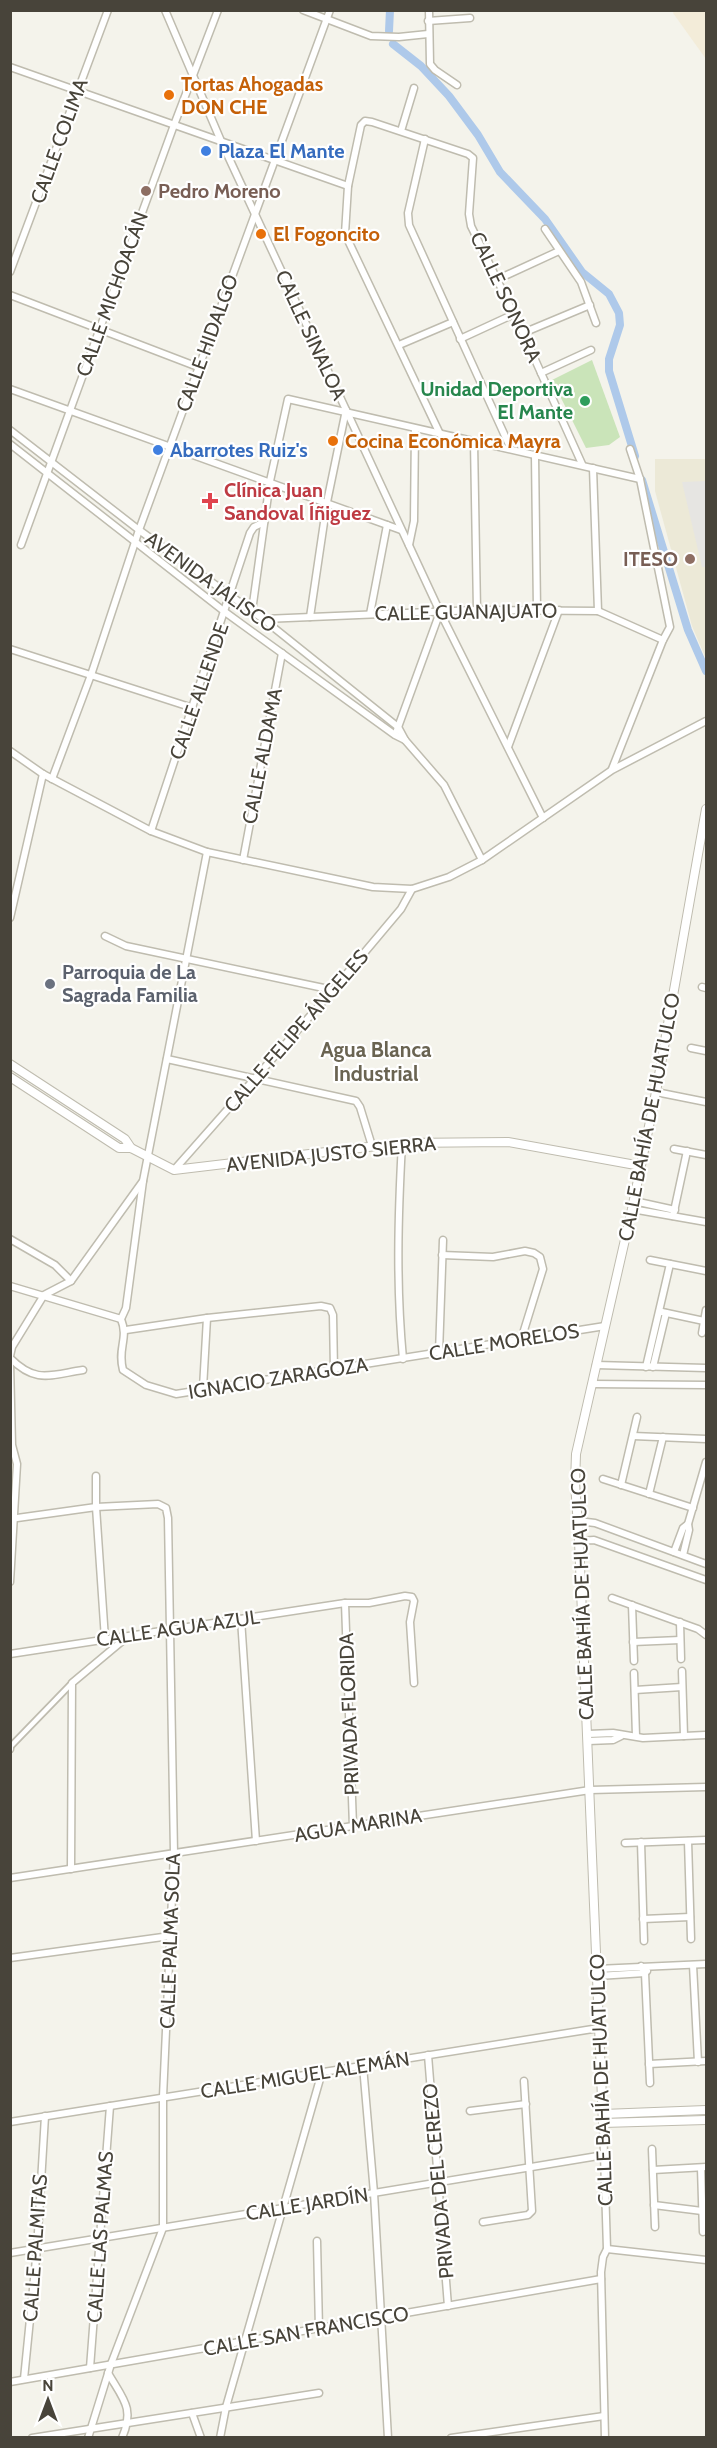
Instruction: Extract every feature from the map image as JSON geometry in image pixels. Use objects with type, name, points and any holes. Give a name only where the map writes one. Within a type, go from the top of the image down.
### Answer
[{"type":"street","name":"CALLE COLIMA","points":[[10,272],[108,10]]},
{"type":"street","name":"CALLE SINALOA","points":[[165,10],[221,141],[401,530],[543,818]]},
{"type":"street","name":"CALLE MICHOACÁN","points":[[21,545],[218,10]]},
{"type":"street","points":[[303,10],[371,36],[399,37],[428,34]]},
{"type":"street","name":"CALLE HIDALGO","points":[[52,779],[91,675],[139,530],[330,10]]},
{"type":"street","points":[[429,10],[430,64],[457,85]]},
{"type":"street","points":[[429,21],[470,18]]},
{"type":"street","points":[[10,67],[348,186]]},
{"type":"street","points":[[401,131],[414,88]]},
{"type":"street","points":[[440,434],[345,234],[348,186],[361,125],[365,122],[425,139],[408,213],[409,225],[510,447]]},
{"type":"street","name":"CALLE SONORA","points":[[425,139],[468,154],[472,158],[469,214],[471,226],[524,333],[582,464]]},
{"type":"street","points":[[545,229],[580,282],[596,322]]},
{"type":"street","points":[[496,280],[559,251]]},
{"type":"street","points":[[10,295],[198,367]]},
{"type":"street","points":[[524,333],[590,305]]},
{"type":"street","points":[[460,339],[514,314]]},
{"type":"street","points":[[399,345],[453,322]]},
{"type":"street","points":[[541,373],[591,350]]},
{"type":"street","points":[[10,389],[401,530]]},
{"type":"street","name":"CALLE ALLENDE","points":[[252,611],[270,481],[288,399],[346,410]]},
{"type":"street","points":[[310,616],[327,502],[346,410],[415,429],[510,447],[640,479]]},
{"type":"street","points":[[409,544],[414,521],[415,429]]},
{"type":"street","name":"AVENIDA JALISCO","points":[[10,430],[139,530],[263,619],[398,727],[405,740],[444,785],[482,860]]},
{"type":"street","points":[[474,442],[477,610]]},
{"type":"street","name":"AVENIDA JALISCO","points":[[10,444],[225,612],[405,740]]},
{"type":"street","points":[[612,770],[663,640],[668,633],[669,619],[640,479],[630,449]]},
{"type":"street","points":[[536,455],[537,610]]},
{"type":"street","points":[[593,468],[598,611]]},
{"type":"street","name":"CALLE ALLENDE","points":[[151,831],[225,612],[249,533],[254,527],[264,522]]},
{"type":"street","points":[[370,615],[387,525]]},
{"type":"street","name":"CALLE GUANAJUATO","points":[[263,619],[477,610],[598,611],[663,640]]},
{"type":"street","points":[[508,747],[559,610]]},
{"type":"street","points":[[395,735],[440,612]]},
{"type":"street","points":[[10,649],[193,708]]},
{"type":"street","name":"CALLE ALDAMA","points":[[243,860],[282,653]]},
{"type":"street","points":[[314,677],[321,666]]},
{"type":"street","points":[[10,751],[43,774],[151,831],[207,852],[373,887],[412,889],[449,877],[482,860],[612,770],[706,721]]},
{"type":"street","points":[[10,918],[43,774]]},
{"type":"street","name":"CALLE BAHÍA DE HUATULCO","points":[[605,2438],[601,2279],[603,2258],[607,2249],[598,1972],[575,1483],[576,1454],[633,1205],[656,1092],[706,809]]},
{"type":"street","points":[[121,1319],[126,1308],[143,1181],[207,852]]},
{"type":"street","name":"CALLE FELIPE ÁNGELES","points":[[174,1170],[333,990],[401,909],[412,889]]},
{"type":"street","points":[[105,936],[126,946],[333,990]]},
{"type":"street","points":[[691,1048],[706,1051]]},
{"type":"street","points":[[167,1059],[356,1101],[372,1146]]},
{"type":"street","points":[[10,1064],[125,1139],[131,1148]]},
{"type":"street","points":[[10,1077],[119,1148],[131,1148],[174,1170]]},
{"type":"street","points":[[26,1087],[32,1078]]},
{"type":"street","points":[[656,1092],[706,1102]]},
{"type":"street","points":[[402,1143],[397,1245],[398,1306],[403,1359]]},
{"type":"street","name":"AVENIDA JUSTO SIERRA","points":[[174,1170],[402,1143],[524,1143],[641,1166]]},
{"type":"street","points":[[674,1149],[706,1155]]},
{"type":"street","points":[[674,1213],[687,1151]]},
{"type":"street","points":[[83,1370],[33,1375],[21,1369],[10,1357],[11,1347],[44,1295],[71,1281],[143,1181]]},
{"type":"street","points":[[633,1205],[706,1222]]},
{"type":"street","points":[[10,1239],[55,1266],[71,1281]]},
{"type":"street","points":[[439,1353],[443,1240]]},
{"type":"street","points":[[442,1255],[493,1257],[525,1251],[540,1257],[543,1269],[521,1340]]},
{"type":"street","points":[[650,1260],[706,1270]]},
{"type":"street","points":[[650,1367],[670,1264]]},
{"type":"street","points":[[10,1286],[121,1319],[126,1330],[207,1318],[321,1306],[330,1308],[333,1315],[334,1371]]},
{"type":"street","points":[[702,1333],[706,1310]]},
{"type":"street","points":[[662,1312],[705,1321]]},
{"type":"street","points":[[203,1388],[207,1318]]},
{"type":"street","name":"CALLE MORELOS","points":[[403,1359],[605,1326]]},
{"type":"street","name":"IGNACIO ZARAGOZA","points":[[126,1330],[119,1357],[123,1370],[147,1385],[176,1394],[203,1388],[334,1371],[403,1359]]},
{"type":"street","points":[[10,1363],[11,1447],[17,1464],[10,1582]]},
{"type":"street","points":[[596,1365],[706,1368]]},
{"type":"street","points":[[592,1384],[706,1385]]},
{"type":"street","points":[[621,1485],[637,1417]]},
{"type":"street","points":[[633,1436],[706,1439]]},
{"type":"street","points":[[649,1494],[663,1437]]},
{"type":"street","points":[[683,1555],[689,1530],[688,1524],[706,1462]]},
{"type":"street","points":[[96,1476],[105,1638]]},
{"type":"street","points":[[603,1479],[693,1508]]},
{"type":"street","name":"CALLE PALMA SOLA","points":[[88,2438],[111,2364],[163,2228],[163,2097],[174,1853],[166,1508],[158,1504],[96,1507]]},
{"type":"street","points":[[12,1519],[96,1507]]},
{"type":"street","points":[[578,1521],[595,1523],[706,1564]]},
{"type":"street","points":[[674,1552],[683,1528],[688,1524]]},
{"type":"street","points":[[579,1541],[594,1540],[706,1580]]},
{"type":"street","name":"CALLE AGUA AZUL","points":[[10,1654],[105,1638],[345,1603],[369,1603],[405,1596],[412,1597],[414,1601],[410,1622],[414,1683]]},
{"type":"street","points":[[612,1598],[698,1629],[706,1629]]},
{"type":"street","name":"PRIVADA FLORIDA","points":[[345,1603],[353,1826]]},
{"type":"street","points":[[632,1605],[634,1661]]},
{"type":"street","points":[[241,1619],[255,1840]]},
{"type":"street","points":[[680,1623],[681,1659]]},
{"type":"street","points":[[698,1629],[706,1635]]},
{"type":"street","points":[[11,1747],[72,1683],[128,1635]]},
{"type":"street","points":[[633,1642],[680,1640]]},
{"type":"street","points":[[682,1671],[684,1736]]},
{"type":"street","points":[[634,1673],[636,1736]]},
{"type":"street","points":[[71,1869],[72,1683]]},
{"type":"street","points":[[635,1689],[682,1687]]},
{"type":"street","points":[[588,1737],[613,1733],[621,1736],[705,1735]]},
{"type":"street","name":"AGUA MARINA","points":[[10,1878],[590,1790],[706,1787]]},
{"type":"street","points":[[688,1841],[691,1939]]},
{"type":"street","points":[[625,1843],[706,1841]]},
{"type":"street","points":[[641,1842],[644,1941]]},
{"type":"street","points":[[643,1919],[690,1917]]},
{"type":"street","points":[[10,1958],[170,1936]]},
{"type":"street","points":[[598,1972],[706,1964]]},
{"type":"street","points":[[693,1965],[698,2062]]},
{"type":"street","points":[[598,1972],[641,1966],[647,1970]]},
{"type":"street","points":[[647,1970],[650,2083]]},
{"type":"street","name":"CALLE MIGUEL ALEMÁN","points":[[10,2121],[599,2028]]},
{"type":"street","name":"PRIVADA DEL CEREZO","points":[[428,2055],[448,2306]]},
{"type":"street","points":[[649,2064],[706,2061]]},
{"type":"street","points":[[363,2066],[374,2193],[388,2438]]},
{"type":"street","points":[[220,2438],[226,2408],[322,2072]]},
{"type":"street","points":[[483,2222],[530,2214],[524,2081]]},
{"type":"street","points":[[470,2110],[526,2103]]},
{"type":"street","name":"CALLE LAS PALMAS","points":[[90,2368],[110,2106]]},
{"type":"street","points":[[603,2114],[706,2110]]},
{"type":"street","name":"CALLE PALMITAS","points":[[24,2379],[37,2248],[45,2116]]},
{"type":"street","points":[[603,2123],[706,2120]]},
{"type":"street","points":[[652,2149],[655,2227]]},
{"type":"street","name":"CALLE JARDÍN","points":[[10,2253],[604,2155]]},
{"type":"street","points":[[653,2170],[704,2171],[703,2232]]},
{"type":"street","points":[[654,2205],[702,2211]]},
{"type":"street","points":[[317,2241],[319,2329]]},
{"type":"street","points":[[607,2249],[706,2260]]},
{"type":"street","name":"CALLE SAN FRANCISCO","points":[[10,2382],[601,2279]]},
{"type":"street","points":[[108,2373],[125,2403],[129,2422],[122,2438]]},
{"type":"street","points":[[32,2438],[318,2393]]},
{"type":"street","points":[[192,2413],[201,2438]]},
{"type":"street","points":[[451,2438],[604,2416]]},
{"type":"street","points":[[92,2428],[95,2438]]},
{"type":"street","points":[[520,2428],[521,2438]]},
{"type":"shaded area","points":[[674,11],[706,11],[706,59],[673,13]]},
{"type":"shaded area","name":"ITESO","points":[[655,459],[706,459],[706,659],[692,626],[655,491]]},
{"type":"shaded area","points":[[706,481],[706,567],[702,567],[682,482]]},
{"type":"green space","name":"Unidad Deportiva El Mante","points":[[592,360],[620,437],[609,445],[586,448],[552,380]]},
{"type":"waterway","points":[[389,31],[390,10]]},
{"type":"waterway","points":[[393,44],[421,66],[449,96],[478,135],[500,172],[545,219],[582,272],[609,294],[619,313],[620,325],[609,359],[609,371],[635,456]]},
{"type":"waterway","points":[[642,480],[688,630],[706,671]]},
{"type":"place","name":"Tortas Ahogadas DON CHE","points":[[169,95]]},
{"type":"place","name":"Plaza El Mante","points":[[206,151]]},
{"type":"place","name":"Pedro Moreno","points":[[146,191]]},
{"type":"place","name":"El Fogoncito","points":[[261,234]]},
{"type":"place","name":"Unidad Deportiva El Mante","points":[[585,401]]},
{"type":"place","name":"Cocina Económica Mayra","points":[[333,441]]},
{"type":"place","name":"Abarrotes Ruiz's","points":[[158,450]]},
{"type":"place","name":"Clínica Juan Sandoval Íñiguez","points":[[210,501]]},
{"type":"place","name":"ITESO","points":[[690,559]]},
{"type":"place","name":"Parroquia de La Sagrada Familia","points":[[50,984]]},
{"type":"district","name":"Agua Blanca Industrial","points":[[376,1062]]}]
